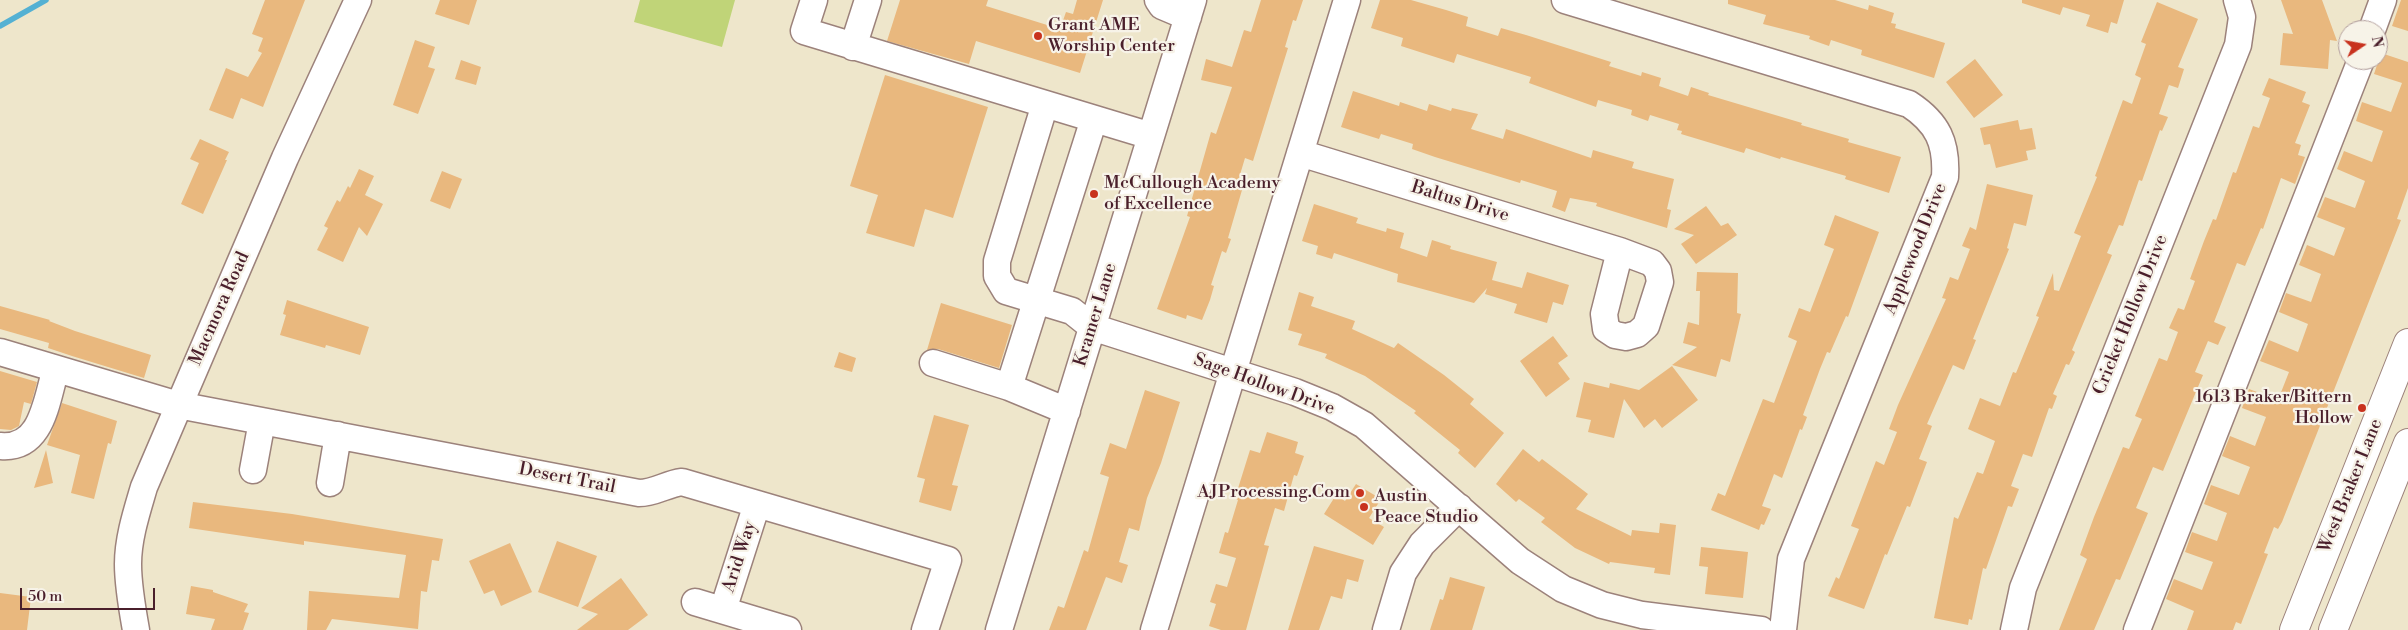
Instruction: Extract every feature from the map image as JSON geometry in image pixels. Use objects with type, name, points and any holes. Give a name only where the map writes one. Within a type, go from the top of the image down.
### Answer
[{"type":"main road","name":"West Braker Lane","points":[[2294,630],[2408,343]]},
{"type":"main road","name":"West Braker Lane","points":[[2333,630],[2408,443]]},
{"type":"street","name":"Macmora Road","points":[[136,630],[130,600],[128,562],[133,525],[144,487],[285,158],[358,0]]},
{"type":"street","points":[[814,0],[804,31],[1151,136]]},
{"type":"street","points":[[854,47],[868,0]]},
{"type":"street","points":[[1158,0],[1162,6],[1190,9]]},
{"type":"street","points":[[1154,630],[1347,0]]},
{"type":"street","name":"Applewood Drive","points":[[1565,0],[1909,104],[1928,117],[1940,137],[1946,156],[1945,177],[1792,559],[1783,630]]},
{"type":"street","name":"Cricket Hollow Drive","points":[[2014,630],[2023,588],[2238,45],[2242,17],[2237,0]]},
{"type":"street","points":[[2376,20],[2383,0]]},
{"type":"street","name":"Kramer Lane","points":[[998,630],[1190,9]]},
{"type":"street","points":[[2136,630],[2357,70]]},
{"type":"street","points":[[1045,104],[997,261],[997,276],[1006,291],[1072,311],[1092,328]]},
{"type":"street","points":[[1009,387],[1094,119]]},
{"type":"street","name":"Baltus Drive","points":[[1300,153],[1620,251]]},
{"type":"street","name":"Sage Hollow Drive","points":[[1092,328],[1303,395],[1332,407],[1364,425],[1520,561],[1563,589],[1602,605],[1642,615],[1761,630]]},
{"type":"street","name":"Desert Trail","points":[[0,352],[178,405],[639,493],[649,493],[671,483],[682,482],[948,560],[925,630]]},
{"type":"street","points":[[933,363],[1009,387],[1067,411]]},
{"type":"street","points":[[0,446],[20,444],[28,440],[36,431],[56,369]]},
{"type":"street","points":[[253,470],[262,421]]},
{"type":"street","points":[[330,483],[338,435]]},
{"type":"street","name":"Arid Way","points":[[723,610],[757,504]]},
{"type":"street","points":[[1386,630],[1403,573],[1422,544],[1459,508]]},
{"type":"street","points":[[695,602],[788,630]]},
{"type":"green space","points":[[640,0],[735,0],[722,47],[634,22]]},
{"type":"building","points":[[265,0],[305,0],[263,107],[241,98],[233,119],[209,110],[226,68],[248,77],[262,53],[258,51],[263,38],[252,34]]},
{"type":"building","points":[[440,0],[477,0],[469,25],[435,14]]},
{"type":"building","points":[[900,0],[988,0],[986,6],[1060,29],[1066,12],[1073,14],[1077,0],[1103,0],[1080,73],[976,41],[969,64],[887,41]]},
{"type":"building","points":[[1261,0],[1303,0],[1296,21],[1293,20],[1285,47],[1288,48],[1253,161],[1245,158],[1236,188],[1242,190],[1228,238],[1231,239],[1226,253],[1222,251],[1211,285],[1214,286],[1210,300],[1202,320],[1187,315],[1186,319],[1157,309],[1190,217],[1187,216],[1211,132],[1216,134],[1232,87],[1201,80],[1206,59],[1232,67],[1244,30],[1251,32]]},
{"type":"building","points":[[1380,0],[1411,0],[1446,10],[1468,17],[1466,26],[1498,36],[1501,28],[1526,35],[1611,62],[1609,66],[1641,76],[1642,72],[1661,78],[1659,86],[1688,96],[1691,87],[1709,93],[1708,95],[1849,139],[1848,142],[1901,157],[1889,193],[1845,179],[1846,176],[1781,157],[1780,159],[1746,148],[1744,153],[1681,134],[1682,131],[1677,130],[1679,124],[1650,115],[1648,121],[1631,115],[1632,110],[1598,100],[1596,107],[1529,83],[1531,77],[1457,54],[1454,63],[1401,46],[1403,38],[1371,28]]},
{"type":"building","points":[[1728,0],[1835,0],[1868,10],[1869,5],[1894,13],[1891,23],[1896,24],[1895,28],[1945,43],[1934,78],[1861,55],[1862,50],[1831,40],[1829,46],[1809,39],[1810,36],[1763,24],[1766,15],[1728,4]]},
{"type":"building","points":[[2022,0],[2124,0],[2117,24],[2111,22],[2108,33],[2086,26],[2090,15],[2063,7],[2060,15],[2022,3]]},
{"type":"building","points":[[2281,0],[2322,0],[2337,41],[2330,40],[2328,69],[2280,65],[2283,33],[2293,34]]},
{"type":"building","points":[[2401,0],[2408,0],[2408,31],[2392,26]]},
{"type":"building","points":[[2157,2],[2198,19],[2178,67],[2184,69],[2178,88],[2169,85],[2159,114],[2168,117],[2162,131],[2160,130],[2142,181],[2139,180],[2123,226],[2119,225],[2107,253],[2112,255],[2072,350],[2075,352],[2069,365],[2066,364],[2053,394],[2057,396],[2052,409],[2049,408],[2032,457],[2023,454],[2011,486],[2019,489],[2012,507],[2008,506],[1986,569],[1983,568],[1972,620],[1969,619],[1968,625],[1934,618],[1954,517],[1958,519],[1977,472],[1983,474],[1995,441],[1968,429],[1980,398],[2000,406],[2013,372],[2016,373],[2039,317],[2036,316],[2053,273],[2054,290],[2059,291],[2081,236],[2074,233],[2097,177],[2095,176],[2123,100],[2132,104],[2141,78],[2135,75],[2146,44],[2141,42]]},
{"type":"building","points":[[415,40],[435,47],[428,67],[435,69],[418,114],[393,105]]},
{"type":"building","points":[[2388,55],[2408,62],[2408,188],[2397,219],[2401,220],[2282,522],[2278,529],[2274,527],[2264,553],[2268,554],[2241,624],[2236,622],[2233,630],[2187,630],[2194,611],[2166,599],[2174,579],[2202,590],[2213,562],[2185,552],[2192,532],[2217,541],[2227,513],[2204,504],[2211,485],[2239,495],[2250,467],[2222,456],[2230,436],[2255,446],[2266,417],[2242,408],[2249,389],[2278,400],[2289,372],[2260,361],[2269,340],[2298,352],[2308,324],[2279,312],[2286,293],[2311,302],[2321,274],[2299,265],[2307,245],[2334,256],[2345,228],[2317,217],[2325,197],[2355,208],[2365,181],[2337,169],[2344,151],[2372,162],[2383,131],[2356,121],[2362,102],[2391,112],[2402,83],[2374,74],[2375,70],[2388,70]]},
{"type":"building","points":[[1975,59],[2003,95],[1974,118],[1946,82]]},
{"type":"building","points":[[461,60],[481,67],[476,85],[455,79]]},
{"type":"building","points":[[885,75],[988,107],[953,218],[925,209],[914,247],[866,233],[878,195],[850,186]]},
{"type":"building","points":[[2269,78],[2306,92],[2302,102],[2310,105],[2295,143],[2301,145],[2298,155],[2305,157],[2295,184],[2281,178],[2263,229],[2261,228],[2245,266],[2237,263],[2214,322],[2226,327],[2218,345],[2208,341],[2195,372],[2203,375],[2163,471],[2153,467],[2136,508],[2148,513],[2120,580],[2116,579],[2094,630],[2059,630],[2087,559],[2080,555],[2094,517],[2123,447],[2129,449],[2142,419],[2135,416],[2159,358],[2167,361],[2178,332],[2169,328],[2178,308],[2184,310],[2195,281],[2190,279],[2204,241],[2213,219],[2216,220],[2233,172],[2236,173],[2253,126],[2259,128],[2270,98],[2262,95]]},
{"type":"building","points":[[1353,91],[1399,106],[1400,102],[1427,111],[1429,104],[1451,111],[1452,108],[1478,114],[1471,129],[1503,139],[1506,129],[1591,158],[1593,150],[1634,162],[1632,168],[1674,179],[1667,209],[1671,210],[1667,228],[1596,206],[1597,203],[1570,198],[1565,212],[1552,207],[1557,191],[1521,180],[1520,183],[1435,157],[1412,149],[1413,144],[1381,134],[1379,139],[1341,127]]},
{"type":"building","points":[[2018,120],[2020,130],[2032,128],[2036,149],[2026,151],[2028,160],[1996,168],[1990,144],[1984,145],[1980,128]]},
{"type":"building","points":[[200,139],[229,152],[203,214],[181,204],[199,163],[190,159]]},
{"type":"building","points":[[359,169],[374,176],[365,195],[383,204],[367,236],[359,227],[343,262],[317,250],[328,228],[324,226],[337,200],[340,202],[348,186],[350,188]]},
{"type":"building","points":[[442,171],[462,179],[450,209],[430,201]]},
{"type":"building","points":[[1987,184],[2033,195],[2026,226],[2014,223],[2007,248],[2009,249],[1973,339],[1976,340],[1964,370],[1953,365],[1927,424],[1932,426],[1919,459],[1927,462],[1910,507],[1907,506],[1887,555],[1885,554],[1864,609],[1828,596],[1836,577],[1839,579],[1859,529],[1851,526],[1876,461],[1884,465],[1897,432],[1889,429],[1946,299],[1942,298],[1950,277],[1958,280],[1970,249],[1962,246],[1970,227],[1976,230]]},
{"type":"building","points":[[1314,204],[1358,218],[1356,223],[1386,232],[1387,228],[1404,233],[1400,248],[1427,257],[1432,240],[1451,246],[1450,249],[1497,262],[1492,280],[1522,288],[1527,272],[1569,285],[1563,305],[1553,302],[1547,323],[1514,313],[1517,304],[1485,294],[1487,288],[1474,303],[1397,282],[1398,274],[1334,253],[1332,259],[1316,254],[1318,246],[1302,241]]},
{"type":"building","points":[[1706,206],[1721,226],[1728,223],[1737,235],[1696,264],[1681,244],[1694,235],[1674,229]]},
{"type":"building","points":[[1835,215],[1879,232],[1848,317],[1846,316],[1830,353],[1827,352],[1820,369],[1803,415],[1807,417],[1802,430],[1800,429],[1782,478],[1774,474],[1762,506],[1771,509],[1764,525],[1761,524],[1759,530],[1711,510],[1718,493],[1725,496],[1763,399],[1774,403],[1797,341],[1788,337],[1799,308],[1810,312],[1834,249],[1824,245]]},
{"type":"building","points":[[1697,272],[1738,273],[1737,313],[1741,314],[1730,362],[1721,359],[1716,377],[1672,365],[1697,347],[1683,343],[1688,322],[1699,325],[1700,291],[1696,291]]},
{"type":"building","points":[[1299,292],[1314,297],[1311,306],[1355,321],[1352,329],[1394,348],[1398,343],[1444,375],[1474,399],[1470,404],[1504,433],[1475,468],[1458,453],[1460,450],[1414,413],[1416,411],[1365,376],[1325,358],[1327,354],[1298,345],[1302,334],[1288,330]]},
{"type":"building","points":[[287,300],[369,327],[360,355],[326,345],[325,348],[280,335],[286,315],[283,314]]},
{"type":"building","points":[[941,303],[1012,325],[999,368],[938,349],[927,350]]},
{"type":"building","points":[[0,306],[50,320],[75,331],[151,355],[144,378],[48,348],[49,343],[0,329]]},
{"type":"building","points":[[1553,336],[1568,356],[1558,363],[1570,379],[1546,397],[1520,361]]},
{"type":"building","points":[[839,352],[856,358],[852,372],[834,367]]},
{"type":"building","points":[[1672,366],[1698,400],[1662,428],[1655,419],[1644,428],[1624,399],[1614,438],[1588,432],[1591,420],[1576,417],[1584,382],[1609,388],[1610,383],[1639,390]]},
{"type":"building","points":[[0,371],[37,382],[31,404],[24,402],[19,426],[11,430],[0,429]]},
{"type":"building","points":[[1145,390],[1180,402],[1161,463],[1147,498],[1139,531],[1129,528],[1119,562],[1128,565],[1122,583],[1106,577],[1086,630],[1049,630],[1058,606],[1064,608],[1084,550],[1088,552],[1109,477],[1100,474],[1110,443],[1126,449]]},
{"type":"building","points":[[62,403],[117,421],[111,444],[108,443],[94,499],[71,493],[80,455],[47,445]]},
{"type":"building","points":[[934,415],[969,425],[952,485],[958,486],[951,511],[919,502],[925,479],[917,477]]},
{"type":"building","points":[[1267,432],[1298,442],[1295,453],[1304,456],[1297,476],[1294,475],[1284,511],[1275,508],[1264,545],[1269,546],[1246,630],[1221,630],[1209,626],[1216,604],[1210,602],[1216,584],[1227,587],[1236,558],[1219,553],[1225,532],[1228,533],[1238,500],[1235,498],[1250,450],[1260,453]]},
{"type":"building","points":[[1523,449],[1539,462],[1542,459],[1588,494],[1576,509],[1631,536],[1632,530],[1659,533],[1660,523],[1676,525],[1670,575],[1654,573],[1655,568],[1610,562],[1609,564],[1575,548],[1541,522],[1545,518],[1519,499],[1516,502],[1496,484]]},
{"type":"building","points":[[46,450],[53,483],[34,488]]},
{"type":"building","points":[[1356,484],[1381,499],[1369,518],[1384,527],[1373,545],[1324,514],[1336,495],[1345,501]]},
{"type":"building","points":[[193,502],[292,514],[443,539],[439,561],[432,560],[427,592],[421,591],[418,629],[332,619],[326,630],[307,630],[309,591],[399,598],[406,555],[304,541],[304,545],[189,528]]},
{"type":"building","points":[[557,541],[597,556],[578,607],[538,592]]},
{"type":"building","points":[[510,543],[532,592],[501,606],[494,590],[484,594],[469,561]]},
{"type":"building","points":[[1314,546],[1364,560],[1358,582],[1347,579],[1342,599],[1331,596],[1319,630],[1288,630]]},
{"type":"building","points":[[1701,547],[1748,552],[1743,598],[1705,594],[1708,567],[1699,566]]},
{"type":"building","points":[[1450,577],[1485,587],[1472,630],[1430,630],[1440,599],[1443,600]]},
{"type":"building","points":[[621,578],[648,615],[628,630],[577,630],[598,614],[581,608]]},
{"type":"building","points":[[191,586],[213,590],[213,592],[248,604],[244,612],[249,613],[243,630],[211,630],[215,619],[186,614]]},
{"type":"building","points":[[0,593],[31,597],[27,630],[0,630]]},
{"type":"waterway","points":[[0,26],[46,0]]},
{"type":"place","name":"Grant AME Worship Center","points":[[1038,36]]},
{"type":"place","name":"McCullough Academy of Excellence","points":[[1094,194]]},
{"type":"place","name":"1613 Braker/Bittern Hollow","points":[[2362,408]]},
{"type":"place","name":"AJProcessing.Com","points":[[1360,493]]},
{"type":"place","name":"Austin Peace Studio","points":[[1364,507]]}]
